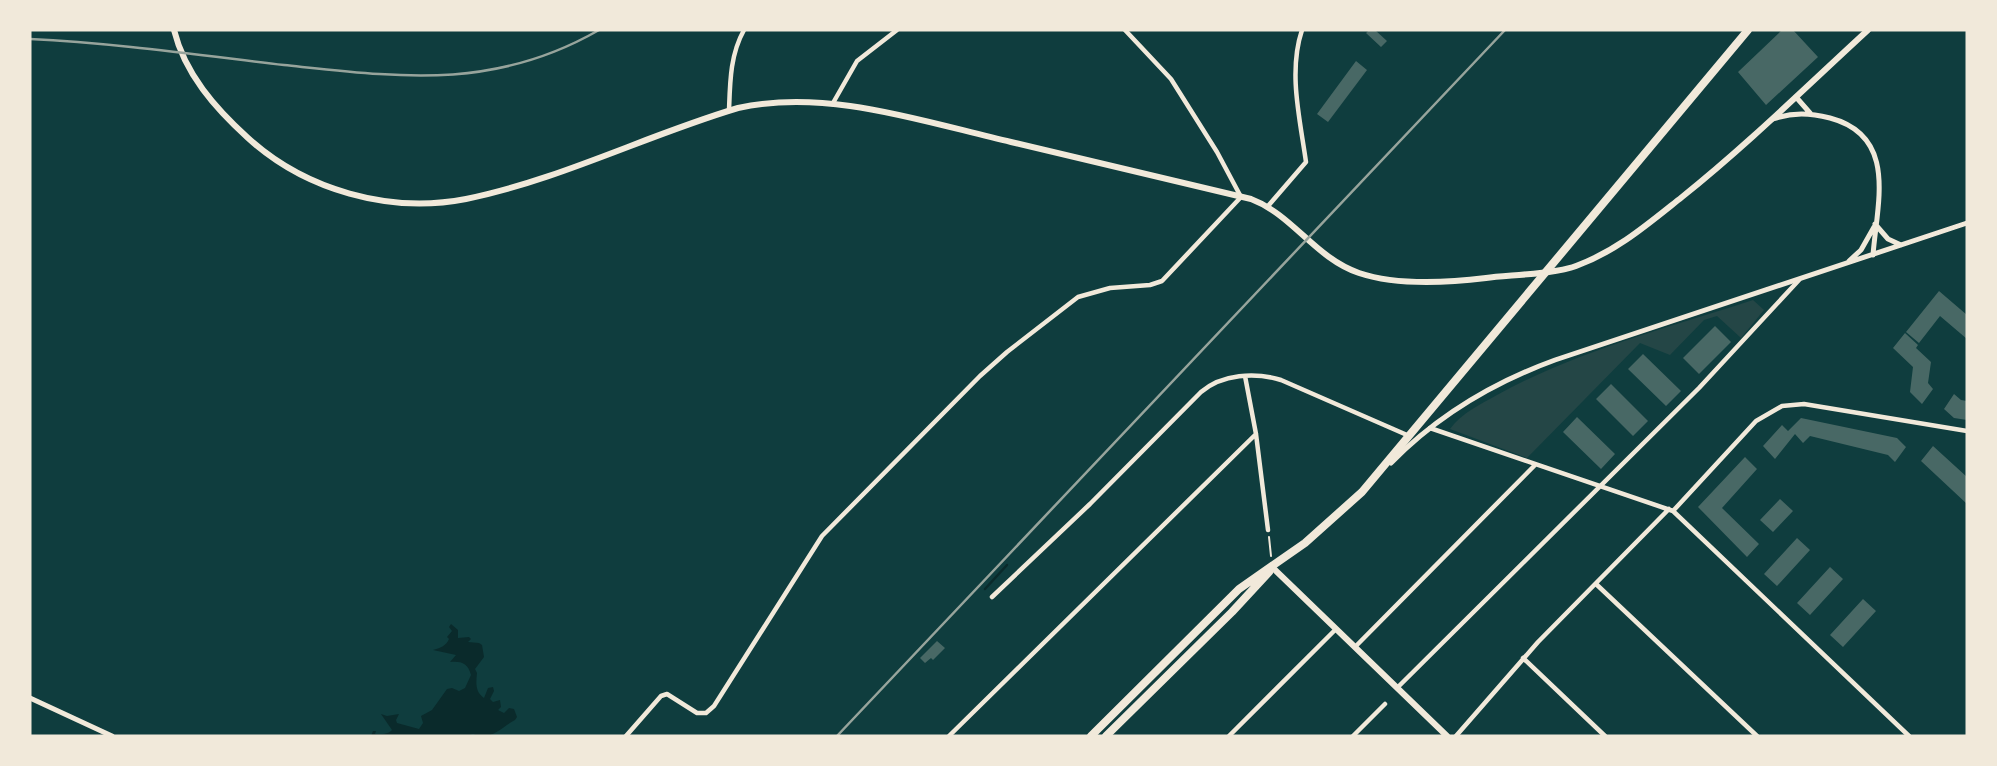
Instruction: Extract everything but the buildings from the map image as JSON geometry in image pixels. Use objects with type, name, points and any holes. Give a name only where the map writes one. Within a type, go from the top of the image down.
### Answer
[{"type":"highway","points":[[1091,736],[1239,589],[1273,568],[1362,492],[1748,30]]},
{"type":"highway","points":[[1106,736],[1273,568]]},
{"type":"main road","points":[[174,30],[178,48],[192,75],[224,115],[261,150],[306,178],[362,197],[403,203],[465,199],[525,183],[729,111],[785,100],[833,103],[939,125],[1241,197],[1268,206],[1330,259],[1351,270],[1381,279],[1412,282],[1462,281],[1573,267],[1624,243],[1707,176],[1868,30]]},
{"type":"main road","points":[[1273,568],[1447,736]]},
{"type":"street","points":[[729,111],[730,74],[737,44],[744,30]]},
{"type":"street","points":[[833,103],[857,61],[897,30]]},
{"type":"street","points":[[626,736],[661,696],[667,694],[697,713],[706,713],[714,706],[822,536],[910,445],[1007,352],[1078,297],[1110,288],[1150,285],[1162,281],[1241,197],[1217,152],[1171,79],[1125,30]]},
{"type":"street","points":[[1268,206],[1306,162],[1296,92],[1297,45],[1302,30]]},
{"type":"street","points":[[1796,97],[1810,113]]},
{"type":"street","points":[[1770,120],[1790,114],[1810,113],[1853,126],[1870,144],[1877,159],[1880,181],[1873,255]]},
{"type":"street","points":[[1362,492],[1429,428],[1476,395],[1534,368],[1967,223]]},
{"type":"street","points":[[1875,225],[1888,239],[1901,245]]},
{"type":"street","points":[[1845,264],[1861,250],[1875,225]]},
{"type":"street","points":[[1397,688],[1726,361],[1800,279]]},
{"type":"street","points":[[1245,376],[1256,434],[1268,530]]},
{"type":"street","points":[[992,597],[1090,504],[1200,392],[1221,379],[1245,376],[1281,380],[1408,435]]},
{"type":"street","points":[[1456,736],[1523,658],[1756,421],[1782,405],[1804,404],[1967,431]]},
{"type":"street","points":[[1429,428],[1671,510],[1909,736]]},
{"type":"street","points":[[949,736],[1256,434]]},
{"type":"street","points":[[1355,648],[1535,464]]},
{"type":"street","points":[[1596,584],[1757,736]]},
{"type":"street","points":[[1229,736],[1336,629]]},
{"type":"street","points":[[1523,658],[1605,736]]},
{"type":"street","points":[[30,698],[112,736]]},
{"type":"street","points":[[1353,736],[1385,704]]},
{"type":"path","points":[[1268,530],[1273,568]]},
{"type":"shaded area","points":[[1753,300],[1764,310],[1741,338],[1717,316],[1704,320],[1670,355],[1640,343],[1527,458],[1450,429],[1477,406],[1527,379],[1590,353]]},
{"type":"shaded area","points":[[451,624],[458,630],[458,638],[469,637],[471,639],[468,642],[482,645],[484,657],[475,669],[479,693],[484,698],[488,688],[493,687],[490,699],[493,702],[500,700],[501,707],[498,710],[504,713],[509,708],[514,709],[517,717],[515,720],[485,736],[371,736],[373,731],[379,734],[392,730],[381,714],[399,714],[397,723],[419,729],[423,723],[421,716],[432,710],[447,689],[459,691],[465,688],[471,675],[466,665],[450,662],[456,655],[433,650],[448,641],[447,637],[452,631],[449,627]]},
{"type":"waterway","points":[[985,589],[1007,565]]},
{"type":"railway","points":[[30,39],[125,46],[367,73],[445,75],[521,63],[560,50],[599,30]]},
{"type":"railway","points":[[837,736],[1505,30]]}]
